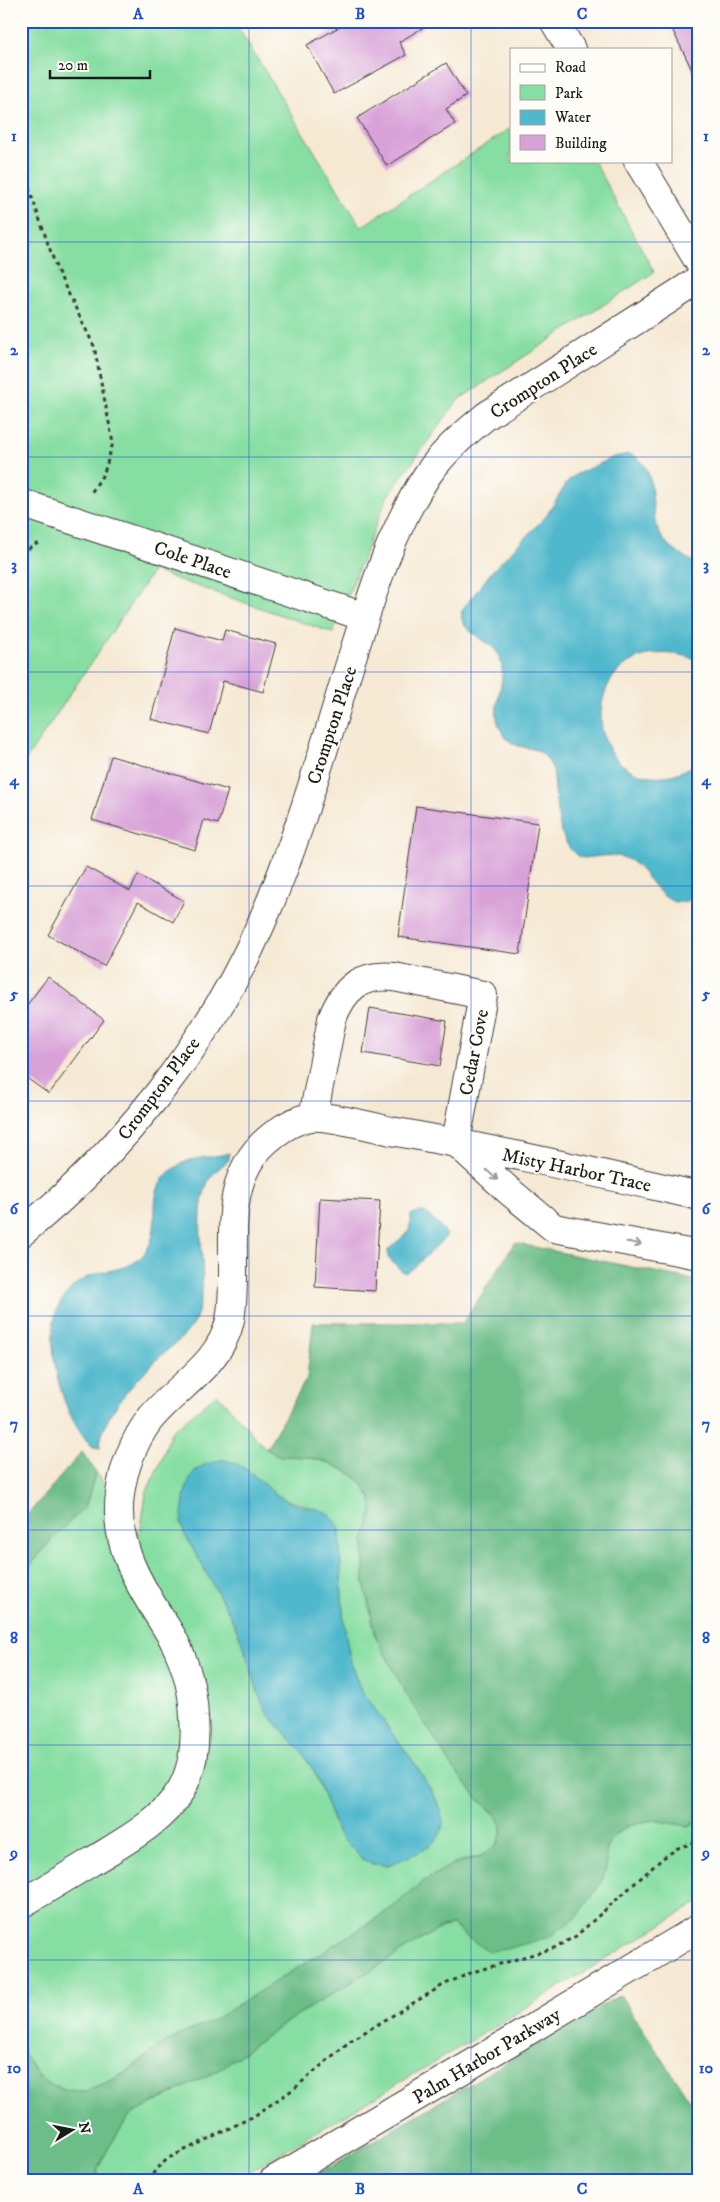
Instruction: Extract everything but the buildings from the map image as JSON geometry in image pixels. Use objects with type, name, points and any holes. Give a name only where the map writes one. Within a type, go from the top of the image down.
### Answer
[{"type":"street","points":[[554,21],[570,48]]},
{"type":"street","points":[[639,162],[699,262]]},
{"type":"street","name":"Crompton Place","points":[[21,1233],[83,1179],[130,1130],[198,1038],[231,985],[261,924],[287,859],[365,617],[396,534],[410,503],[428,474],[455,442],[486,416],[699,280]]},
{"type":"street","name":"Cole Place","points":[[21,503],[65,516],[365,617]]},
{"type":"street","name":"Cedar Cove","points":[[313,1117],[332,1019],[338,1004],[346,992],[356,984],[380,976],[394,977],[483,995],[456,1142]]},
{"type":"street","points":[[21,1904],[129,1838],[153,1820],[170,1805],[182,1788],[190,1770],[194,1751],[195,1728],[194,1704],[188,1680],[172,1636],[142,1589],[126,1554],[120,1524],[119,1496],[128,1462],[142,1432],[164,1405],[219,1349],[226,1334],[233,1297],[235,1204],[238,1183],[243,1171],[255,1152],[274,1136],[292,1124],[313,1117]]},
{"type":"street","name":"Misty Harbor Trace","points":[[313,1117],[456,1142],[699,1196]]},
{"type":"street","name":"Misty Harbor Trace","points":[[456,1142],[509,1191],[554,1228],[699,1255]]},
{"type":"street","name":"Palm Harbor Parkway","points":[[273,2181],[699,1928]]},
{"type":"path","points":[[21,165],[57,270],[94,346],[113,443],[104,473],[88,498],[65,516],[43,540],[21,553]]},
{"type":"path","points":[[148,2181],[157,2168],[169,2158],[254,2116],[295,2088],[350,2042],[445,1984],[473,1972],[554,1948],[576,1936],[663,1858],[678,1848],[699,1841]]},
{"type":"green space","points":[[21,21],[234,21],[361,227],[510,129],[510,162],[595,162],[654,272],[458,400],[387,497],[333,633],[153,571],[21,767]]},
{"type":"green space","points":[[515,1243],[699,1281],[699,1821],[688,1826],[653,1820],[628,1825],[614,1836],[606,1848],[607,1864],[602,1882],[578,1916],[549,1937],[506,1949],[489,1951],[468,1938],[453,1925],[442,1927],[294,2017],[220,2069],[129,2116],[98,2168],[96,2181],[21,2181],[21,2049],[35,2073],[51,2085],[69,2090],[84,2091],[103,2084],[129,2071],[158,2047],[210,2022],[360,1929],[393,1907],[425,1880],[453,1864],[480,1857],[497,1844],[502,1833],[500,1821],[496,1814],[478,1799],[453,1768],[405,1692],[376,1637],[364,1582],[364,1541],[372,1512],[371,1498],[363,1485],[352,1474],[330,1463],[306,1457],[280,1456],[266,1449],[307,1378],[313,1323],[463,1323]]},
{"type":"green space","points":[[217,1394],[266,1449],[280,1456],[306,1457],[330,1463],[352,1474],[363,1485],[371,1498],[372,1512],[364,1541],[364,1582],[376,1637],[478,1799],[497,1818],[500,1823],[501,1835],[494,1848],[489,1852],[458,1862],[447,1868],[412,1894],[273,1985],[211,2022],[160,2046],[124,2074],[104,2086],[82,2091],[70,2091],[60,2089],[44,2080],[32,2067],[21,2049],[21,1577],[50,1541],[85,1507],[96,1472],[140,1535],[146,1493],[162,1459],[171,1432]],"holes":[[[221,1460],[245,1469],[279,1496],[312,1508],[340,1529],[343,1612],[349,1655],[355,1675],[362,1692],[418,1768],[437,1801],[389,1865],[371,1864],[361,1858],[339,1836],[314,1771],[302,1752],[267,1713],[259,1695],[243,1644],[230,1615],[184,1533]]]},
{"type":"green space","points":[[82,1452],[96,1472],[85,1507],[50,1541],[21,1577],[21,1522]]},
{"type":"green space","points":[[653,1820],[688,1826],[699,1821],[699,1902],[512,2016],[234,2181],[96,2181],[98,2168],[129,2116],[220,2069],[294,2017],[442,1927],[453,1925],[468,1938],[607,1864],[606,1848],[613,1835],[625,1828]]},
{"type":"green space","points":[[620,1995],[699,2114],[699,2181],[306,2181]]},
{"type":"water","points":[[629,454],[640,460],[646,469],[650,479],[658,530],[664,540],[675,551],[699,565],[699,660],[658,654],[628,663],[610,683],[601,708],[604,735],[616,759],[639,774],[671,775],[699,763],[699,893],[687,901],[677,902],[668,899],[629,860],[618,856],[583,858],[567,844],[559,820],[553,770],[541,753],[515,744],[508,740],[502,732],[498,722],[497,703],[501,684],[502,664],[493,648],[469,630],[462,618],[462,610],[493,570],[547,515],[568,481],[575,475],[614,457]]},
{"type":"water","points":[[229,1153],[229,1160],[210,1178],[203,1199],[201,1216],[202,1288],[200,1305],[194,1322],[184,1336],[153,1363],[123,1397],[107,1423],[100,1448],[93,1447],[82,1435],[73,1420],[59,1384],[53,1345],[53,1328],[58,1307],[70,1290],[82,1280],[131,1264],[144,1254],[151,1242],[154,1230],[156,1195],[160,1184],[168,1173],[187,1161]]},
{"type":"water","points":[[417,1212],[425,1212],[444,1230],[447,1236],[411,1270],[404,1273],[388,1258],[388,1250],[409,1231],[411,1215]]},
{"type":"water","points":[[221,1460],[241,1466],[282,1498],[292,1503],[325,1512],[335,1521],[340,1529],[343,1612],[349,1655],[355,1675],[362,1692],[418,1768],[437,1801],[443,1821],[442,1830],[437,1839],[424,1850],[389,1865],[371,1864],[361,1858],[339,1836],[314,1771],[302,1752],[267,1713],[259,1695],[243,1644],[230,1615],[184,1533],[181,1522],[185,1493],[190,1478],[195,1471],[204,1465]]}]
